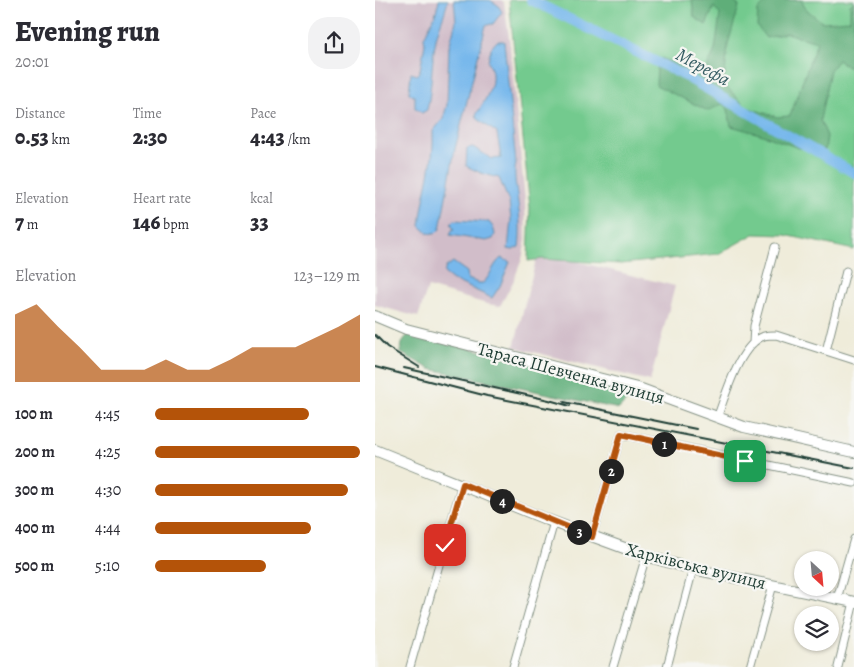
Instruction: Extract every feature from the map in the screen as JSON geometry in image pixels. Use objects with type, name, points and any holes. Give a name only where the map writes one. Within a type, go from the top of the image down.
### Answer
[{"type":"street","points":[[753,343],[754,326],[775,247]]},
{"type":"street","points":[[826,352],[846,271]]},
{"type":"street","name":"Тараса Шевченка вулиця","points":[[375,316],[406,329],[641,389],[743,427],[854,452]]},
{"type":"street","points":[[717,418],[740,360],[753,343],[764,336],[776,335],[854,360]]},
{"type":"street","points":[[592,537],[621,434],[854,483]]},
{"type":"street","name":"Харківська вулиця","points":[[375,450],[592,537],[645,556],[854,602]]},
{"type":"street","points":[[410,667],[463,484]]},
{"type":"street","points":[[513,667],[554,522]]},
{"type":"street","points":[[837,599],[854,539]]},
{"type":"street","points":[[613,667],[645,556]]},
{"type":"street","points":[[667,667],[693,568]]},
{"type":"street","points":[[750,667],[773,585]]},
{"type":"street","points":[[838,667],[854,602]]},
{"type":"shaded area","points":[[375,0],[501,0],[504,2],[525,201],[526,240],[522,259],[513,282],[500,306],[428,287],[418,317],[375,305]]},
{"type":"shaded area","points":[[538,252],[675,286],[650,381],[514,347]]},
{"type":"green space","points":[[509,0],[854,0],[854,250],[785,235],[754,234],[718,254],[621,264],[542,259],[528,261],[530,208]]},
{"type":"green space","points":[[692,0],[733,1],[739,6],[728,44],[724,84],[746,107],[777,117],[790,116],[817,42],[786,33],[766,38],[757,26],[758,10],[768,0],[801,0],[806,9],[822,22],[850,20],[850,5],[854,1],[854,71],[838,60],[830,70],[820,120],[827,136],[825,150],[799,148],[731,126],[728,109],[722,104],[708,111],[656,85],[657,68],[661,58],[693,72],[708,74],[708,65],[715,50],[720,14],[714,7],[706,25],[694,17]]},
{"type":"green space","points":[[412,333],[633,391],[632,395],[619,409],[430,369],[401,353],[403,341],[406,336]]},
{"type":"water","points":[[439,0],[448,0],[436,39],[427,110],[422,113],[415,108],[415,97],[409,93],[411,73],[417,75],[420,70],[425,44],[424,37],[435,15]]},
{"type":"water","points":[[454,0],[490,0],[498,5],[502,12],[493,24],[486,25],[455,149],[440,229],[435,234],[428,233],[420,226],[431,167],[433,131],[443,119],[447,105],[449,47],[456,21]]},
{"type":"water","points":[[497,41],[504,41],[516,163],[515,178],[520,236],[519,247],[513,250],[508,249],[511,220],[509,202],[499,178],[466,166],[467,148],[473,147],[492,159],[501,158],[497,133],[479,120],[476,115],[492,83],[491,69],[488,62],[491,48]]},
{"type":"water","points":[[454,220],[489,222],[495,234],[493,239],[486,241],[450,235],[452,230],[454,230],[451,223]]},
{"type":"water","points":[[501,258],[510,262],[500,286],[492,298],[453,280],[444,273],[446,267],[453,262],[467,272],[468,279],[483,283]]},
{"type":"waterway","name":"Мерефа","points":[[531,0],[679,73],[854,173]]},
{"type":"railway","points":[[375,335],[387,347],[419,367]]},
{"type":"railway","points":[[375,367],[487,396],[854,468]]},
{"type":"railway","points":[[404,368],[570,406]]},
{"type":"railway","points":[[564,402],[696,429]]},
{"type":"route","points":[[445,545],[463,484],[592,537],[621,434],[745,461]]}]
